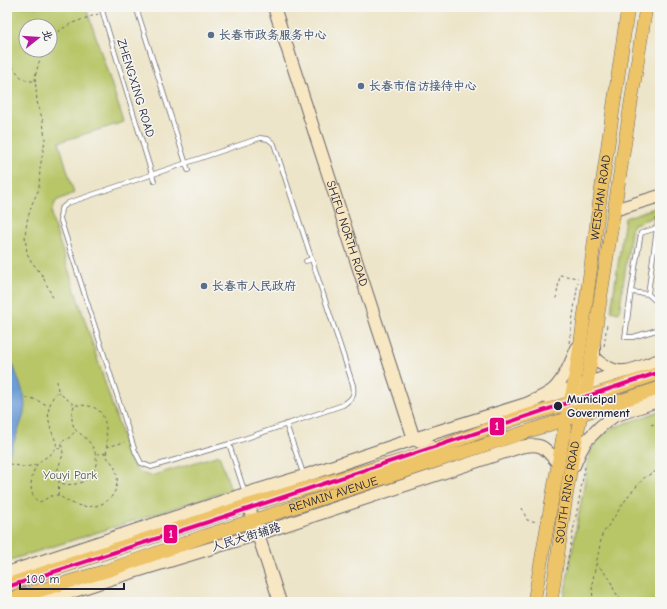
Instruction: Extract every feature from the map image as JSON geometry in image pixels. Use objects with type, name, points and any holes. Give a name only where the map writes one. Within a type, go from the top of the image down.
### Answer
[{"type":"main road","name":"SHIFU NORTH ROAD","points":[[274,7],[414,439]]},
{"type":"main road","name":"WEISHAN ROAD","points":[[587,384],[587,342],[600,199],[628,7]]},
{"type":"main road","name":"WEISHAN ROAD","points":[[573,389],[587,342],[614,210],[646,7]]},
{"type":"main road","points":[[614,210],[659,198]]},
{"type":"main road","points":[[526,404],[554,389],[587,342]]},
{"type":"main road","points":[[587,342],[594,358],[600,363],[611,368],[625,371]]},
{"type":"main road","points":[[7,573],[247,500],[304,476],[660,360]]},
{"type":"main road","name":"RENMIN AVENUE","points":[[7,584],[247,500],[403,460],[515,419],[568,404],[585,397],[660,373]]},
{"type":"main road","name":"SOUTH RING ROAD","points":[[551,602],[569,481],[587,384]]},
{"type":"main road","name":"RENMIN AVENUE","points":[[7,600],[106,571],[204,536],[660,388]]},
{"type":"main road","name":"SOUTH RING ROAD","points":[[534,602],[568,404],[573,389]]},
{"type":"main road","points":[[569,481],[580,452],[586,441],[597,429],[614,416],[660,400]]},
{"type":"main road","points":[[414,439],[435,449]]},
{"type":"main road","name":"人民大街辅路","points":[[41,602],[110,579],[258,534],[529,445],[539,445],[548,451],[558,463]]},
{"type":"main road","points":[[247,500],[280,602]]},
{"type":"lane","name":"ZHENGXING ROAD","points":[[101,7],[154,181]]},
{"type":"lane","name":"ZHENGXING ROAD","points":[[136,7],[188,170]]},
{"type":"lane","points":[[260,138],[268,139],[274,144],[353,385],[354,392],[352,398],[343,405],[228,444],[151,467],[141,463],[135,450],[60,218],[61,209],[68,203],[152,174],[260,138]]},
{"type":"lane","points":[[648,294],[658,220],[660,219]]},
{"type":"lane","points":[[657,228],[641,233],[625,338],[660,329]]},
{"type":"lane","points":[[306,261],[312,259]]},
{"type":"lane","points":[[631,292],[648,294],[660,305]]},
{"type":"lane","points":[[286,424],[304,476]]},
{"type":"lane","points":[[254,429],[256,435]]},
{"type":"lane","points":[[228,444],[247,500]]},
{"type":"path","points":[[58,33],[66,26],[102,12]]},
{"type":"path","points":[[41,58],[36,70],[35,81],[37,102],[43,121],[45,140],[40,168],[39,189],[32,204],[27,221],[25,244],[29,257],[42,275],[54,300]]},
{"type":"path","points":[[7,63],[11,65],[21,78],[29,82],[35,81]]},
{"type":"path","points":[[556,299],[560,275],[579,278],[587,342]]},
{"type":"path","points":[[587,342],[608,319]]},
{"type":"path","points":[[57,381],[58,392],[74,406],[91,406],[100,412],[104,418],[108,459],[115,468],[117,475],[116,488],[112,498],[107,502],[96,506],[85,506],[74,504],[58,494],[40,502],[34,497],[31,480],[34,470],[37,465],[56,448],[56,439],[49,420],[49,405],[53,396],[58,392]]},
{"type":"path","points":[[26,398],[32,397],[43,404],[49,405]]},
{"type":"path","points":[[59,481],[61,483],[71,485],[82,482],[94,472],[97,460],[96,454],[90,443],[76,431],[74,427],[72,411],[74,406]]},
{"type":"path","points":[[651,425],[660,422]]},
{"type":"path","points":[[58,494],[58,470],[63,454],[63,441],[69,438],[76,431]]},
{"type":"path","points":[[107,447],[132,440]]},
{"type":"path","points":[[56,448],[63,450]]},
{"type":"path","points":[[96,454],[107,453]]},
{"type":"path","points":[[10,464],[24,468],[37,465]]},
{"type":"path","points":[[566,572],[585,466]]},
{"type":"path","points":[[593,602],[592,584],[602,535],[629,495],[645,477],[660,469]]},
{"type":"path","points":[[522,508],[527,520],[540,522]]},
{"type":"path","points":[[596,563],[610,579],[614,590],[622,602]]},
{"type":"green space","name":"Youyi Park","points":[[7,7],[86,7],[124,122],[59,142],[74,193],[56,201],[52,211],[53,222],[130,460],[140,473],[151,476],[219,455],[231,490],[7,561]]},
{"type":"green space","points":[[654,208],[656,216],[632,225],[619,313],[611,311],[625,218]]},
{"type":"green space","points":[[660,411],[660,602],[563,602],[590,452],[597,440],[612,428]]},
{"type":"water","points":[[7,348],[24,395],[25,406],[23,417],[7,461]]},
{"type":"transit line","name":"1","points":[[7,587],[660,372]]},
{"type":"place","name":"长春市政务服务中心","points":[[211,35]]},
{"type":"place","name":"长春市信访接待中心","points":[[361,86]]},
{"type":"place","name":"长春市人民政府","points":[[204,286]]},
{"type":"place","name":"Municipal Government","points":[[558,406]]}]
